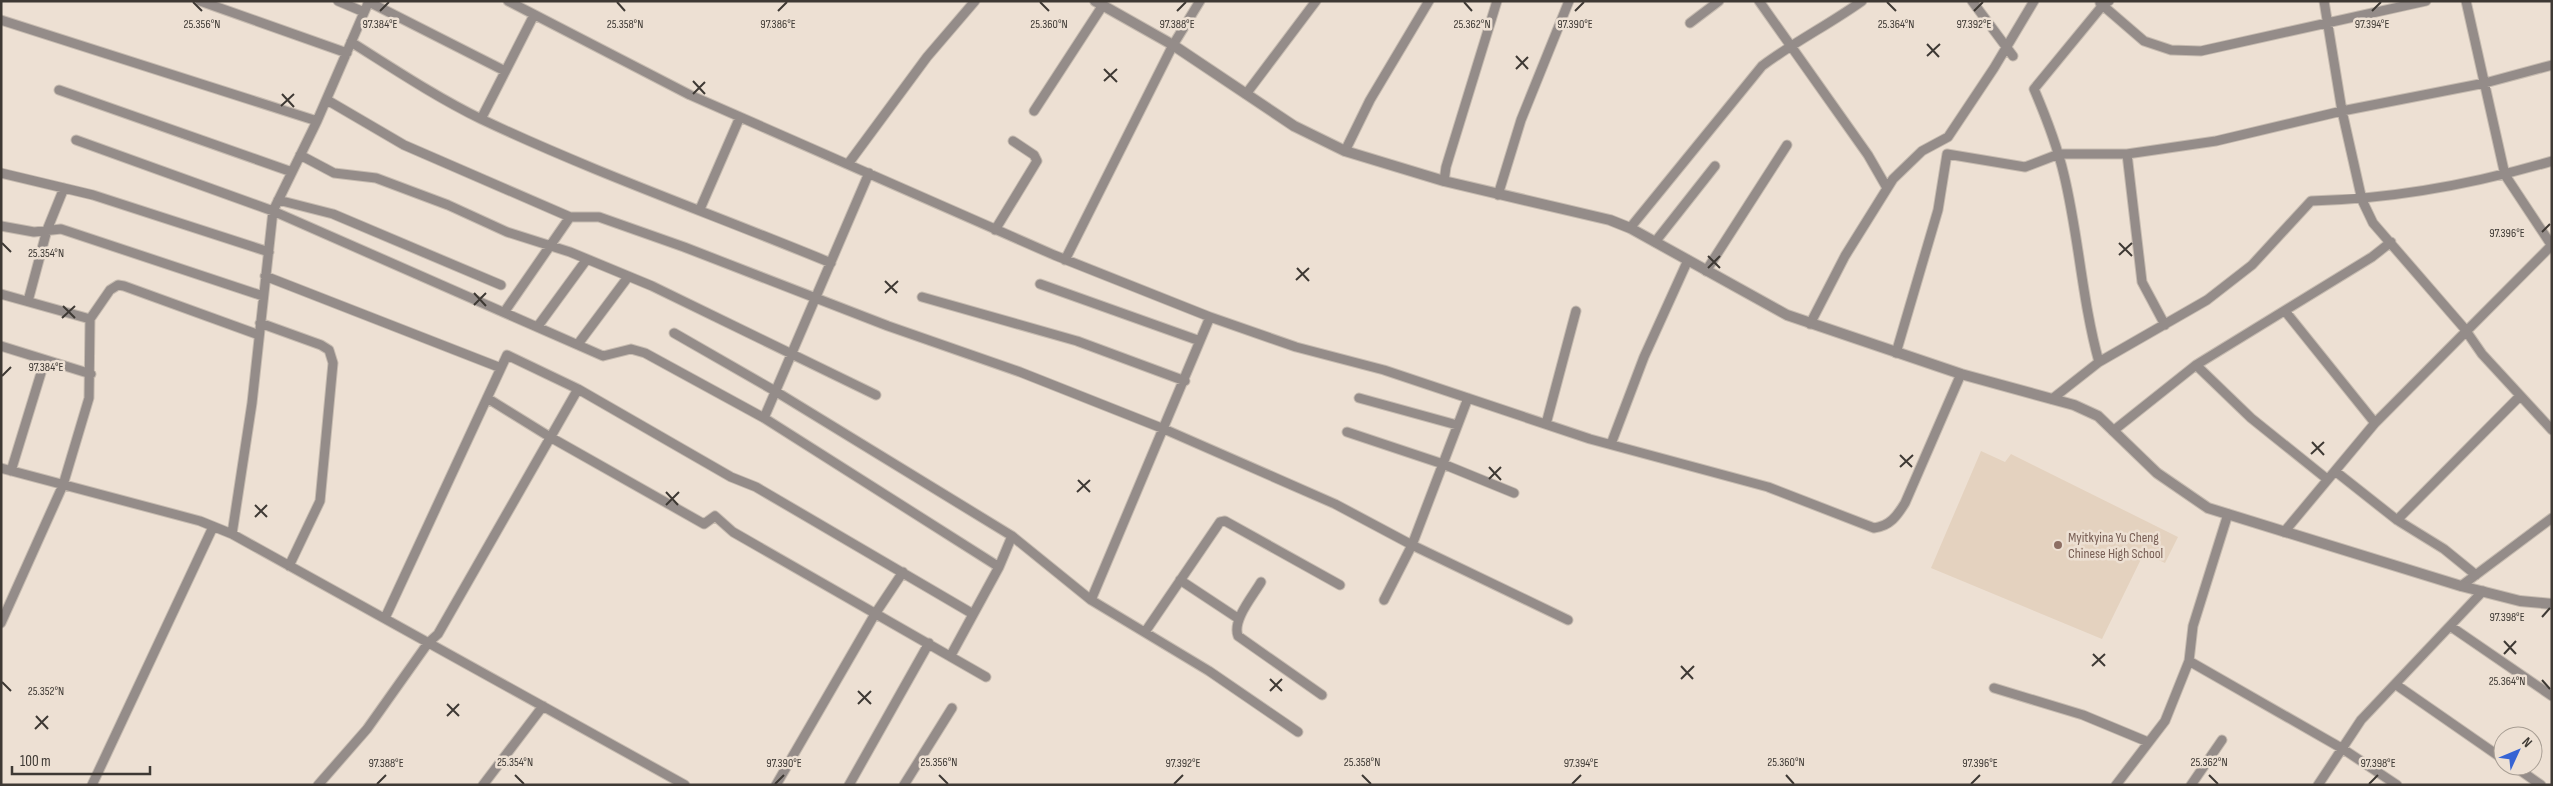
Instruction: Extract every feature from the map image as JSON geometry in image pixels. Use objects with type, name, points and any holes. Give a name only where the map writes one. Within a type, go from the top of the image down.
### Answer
[{"type":"street","points":[[200,1],[346,53]]},
{"type":"street","points":[[338,1],[364,12]]},
{"type":"street","points":[[508,1],[690,95],[1065,260],[1210,317],[1296,347],[1384,370],[1546,424],[1768,487],[1874,528],[1885,526],[1896,517],[1905,503],[1961,374]]},
{"type":"street","points":[[848,164],[927,56],[975,1]]},
{"type":"street","points":[[1065,260],[1173,45],[1200,1]]},
{"type":"street","points":[[1246,94],[1316,1]]},
{"type":"street","points":[[1345,151],[1370,100],[1429,1]]},
{"type":"street","points":[[1444,182],[1446,167],[1497,1]]},
{"type":"street","points":[[1498,194],[1522,120],[1569,1]]},
{"type":"street","points":[[1690,23],[1719,1]]},
{"type":"street","points":[[1759,1],[1789,46],[1868,155],[1887,188]]},
{"type":"street","points":[[1630,228],[1762,66],[1789,46],[1833,22],[1862,1]]},
{"type":"street","points":[[1972,1],[2013,56]]},
{"type":"street","points":[[1810,324],[1845,256],[1893,178],[1922,151],[1948,137],[2006,49],[2034,1]]},
{"type":"street","points":[[2324,1],[2342,111],[2362,200],[2373,223],[2466,331],[2482,354],[2552,430]]},
{"type":"street","points":[[2099,362],[2092,335],[2070,204],[2059,154],[2034,89],[2103,3],[2144,41],[2171,50],[2201,51],[2328,25],[2426,1]]},
{"type":"street","points":[[2284,532],[2375,423],[2552,246],[2505,175],[2466,1]]},
{"type":"street","points":[[232,534],[252,403],[273,210],[317,121],[369,2],[505,71]]},
{"type":"street","points":[[1034,112],[1099,3],[1173,45],[1294,126],[1345,151],[1444,182],[1610,220],[1630,228],[1787,314],[1810,324],[1961,374],[2074,405],[2098,416],[2157,473],[2208,508],[2462,586],[2520,601],[2552,604]]},
{"type":"street","points":[[481,119],[534,15]]},
{"type":"street","points":[[1,20],[317,121]]},
{"type":"street","points":[[351,42],[427,91],[481,119],[642,187],[831,263]]},
{"type":"street","points":[[1896,353],[1938,210],[1947,154],[2025,167],[2059,154],[2127,154],[2216,141],[2342,111],[2484,83],[2552,65]]},
{"type":"street","points":[[59,90],[292,172]]},
{"type":"street","points":[[326,100],[404,145],[570,217],[599,217],[684,247],[816,299],[1011,368],[1164,429],[1335,504],[1412,545],[1568,620]]},
{"type":"street","points":[[700,209],[740,117]]},
{"type":"street","points":[[76,140],[273,210],[505,311],[603,356],[631,349],[645,353],[764,418],[998,567]]},
{"type":"street","points":[[995,230],[1037,161],[1034,155],[1013,141]]},
{"type":"street","points":[[1706,270],[1787,146]]},
{"type":"street","points":[[2127,154],[2142,282],[2165,325]]},
{"type":"street","points":[[300,155],[334,173],[376,178],[448,205],[507,232],[551,244],[588,259],[876,395]]},
{"type":"street","points":[[2052,399],[2099,362],[2207,300],[2252,265],[2311,201],[2362,200],[2505,175],[2552,161]]},
{"type":"street","points":[[1655,242],[1716,166]]},
{"type":"street","points":[[1,173],[92,195],[268,252]]},
{"type":"street","points":[[764,418],[869,173]]},
{"type":"street","points":[[28,300],[47,230],[64,188]]},
{"type":"street","points":[[278,200],[333,214],[501,285]]},
{"type":"street","points":[[505,311],[570,217]]},
{"type":"street","points":[[1,226],[34,232],[61,229],[263,296]]},
{"type":"street","points":[[2113,431],[2196,365],[2372,257],[2391,242]]},
{"type":"street","points":[[538,326],[588,259]]},
{"type":"street","points":[[1612,444],[1644,357],[1688,260]]},
{"type":"street","points":[[265,276],[501,368]]},
{"type":"street","points":[[578,344],[628,277]]},
{"type":"street","points":[[1040,284],[1200,342]]},
{"type":"street","points":[[1,623],[63,485],[89,398],[91,374],[90,319],[110,290],[118,285],[259,334]]},
{"type":"street","points":[[1,294],[28,300],[90,319]]},
{"type":"street","points":[[922,297],[1077,341],[1184,381]]},
{"type":"street","points":[[1546,424],[1576,311]]},
{"type":"street","points":[[2285,311],[2375,423]]},
{"type":"street","points":[[1092,600],[1210,317]]},
{"type":"street","points":[[260,323],[321,345],[330,350],[333,363],[320,501],[289,566]]},
{"type":"street","points":[[674,333],[776,391],[1012,536],[1092,600],[1209,671],[1298,732]]},
{"type":"street","points":[[1,346],[91,374]]},
{"type":"street","points":[[385,618],[507,355],[578,389],[731,478],[756,487],[973,614]]},
{"type":"street","points":[[45,360],[6,470],[213,527],[232,534],[679,783]]},
{"type":"street","points":[[2196,365],[2251,418],[2327,480]]},
{"type":"street","points":[[318,785],[366,729],[428,642],[438,634],[578,389]]},
{"type":"street","points":[[2397,520],[2520,396]]},
{"type":"street","points":[[487,398],[550,437],[704,524],[715,516],[733,532],[875,614],[951,655],[986,677]]},
{"type":"street","points":[[1359,398],[1457,425]]},
{"type":"street","points":[[1384,600],[1412,545],[1468,398]]},
{"type":"street","points":[[1347,432],[1443,464],[1514,493]]},
{"type":"street","points":[[2335,471],[2397,520],[2444,549],[2476,575]]},
{"type":"street","points":[[2117,785],[2165,721],[2189,661],[2193,626],[2228,514]]},
{"type":"street","points":[[2462,586],[2552,518]]},
{"type":"street","points":[[1145,632],[1216,526],[1225,521],[1340,585]]},
{"type":"street","points":[[92,785],[213,527]]},
{"type":"street","points":[[951,655],[998,567],[1012,536]]},
{"type":"street","points":[[776,785],[875,614],[903,572]]},
{"type":"street","points":[[1180,580],[1239,619]]},
{"type":"street","points":[[1261,582],[1239,619],[1236,630],[1238,636],[1322,695]]},
{"type":"street","points":[[2318,785],[2361,720],[2483,591]]},
{"type":"street","points":[[2450,626],[2552,696]]},
{"type":"street","points":[[849,785],[929,644]]},
{"type":"street","points":[[2189,661],[2343,749],[2397,785]]},
{"type":"street","points":[[2395,684],[2493,752]]},
{"type":"street","points":[[1994,688],[2083,715],[2148,742]]},
{"type":"street","points":[[483,785],[543,706]]},
{"type":"street","points":[[904,785],[952,708]]},
{"type":"street","points":[[2191,785],[2222,740]]},
{"type":"street","points":[[2528,776],[2541,785]]},
{"type":"shaded area","name":"Myitkyina Yu Cheng Chinese High School","points":[[1981,451],[2005,462],[2011,454],[2178,537],[2165,563],[2144,553],[2102,639],[1931,568]]},
{"type":"place","name":"Myitkyina Yu Cheng Chinese High School","points":[[2058,545]]}]
